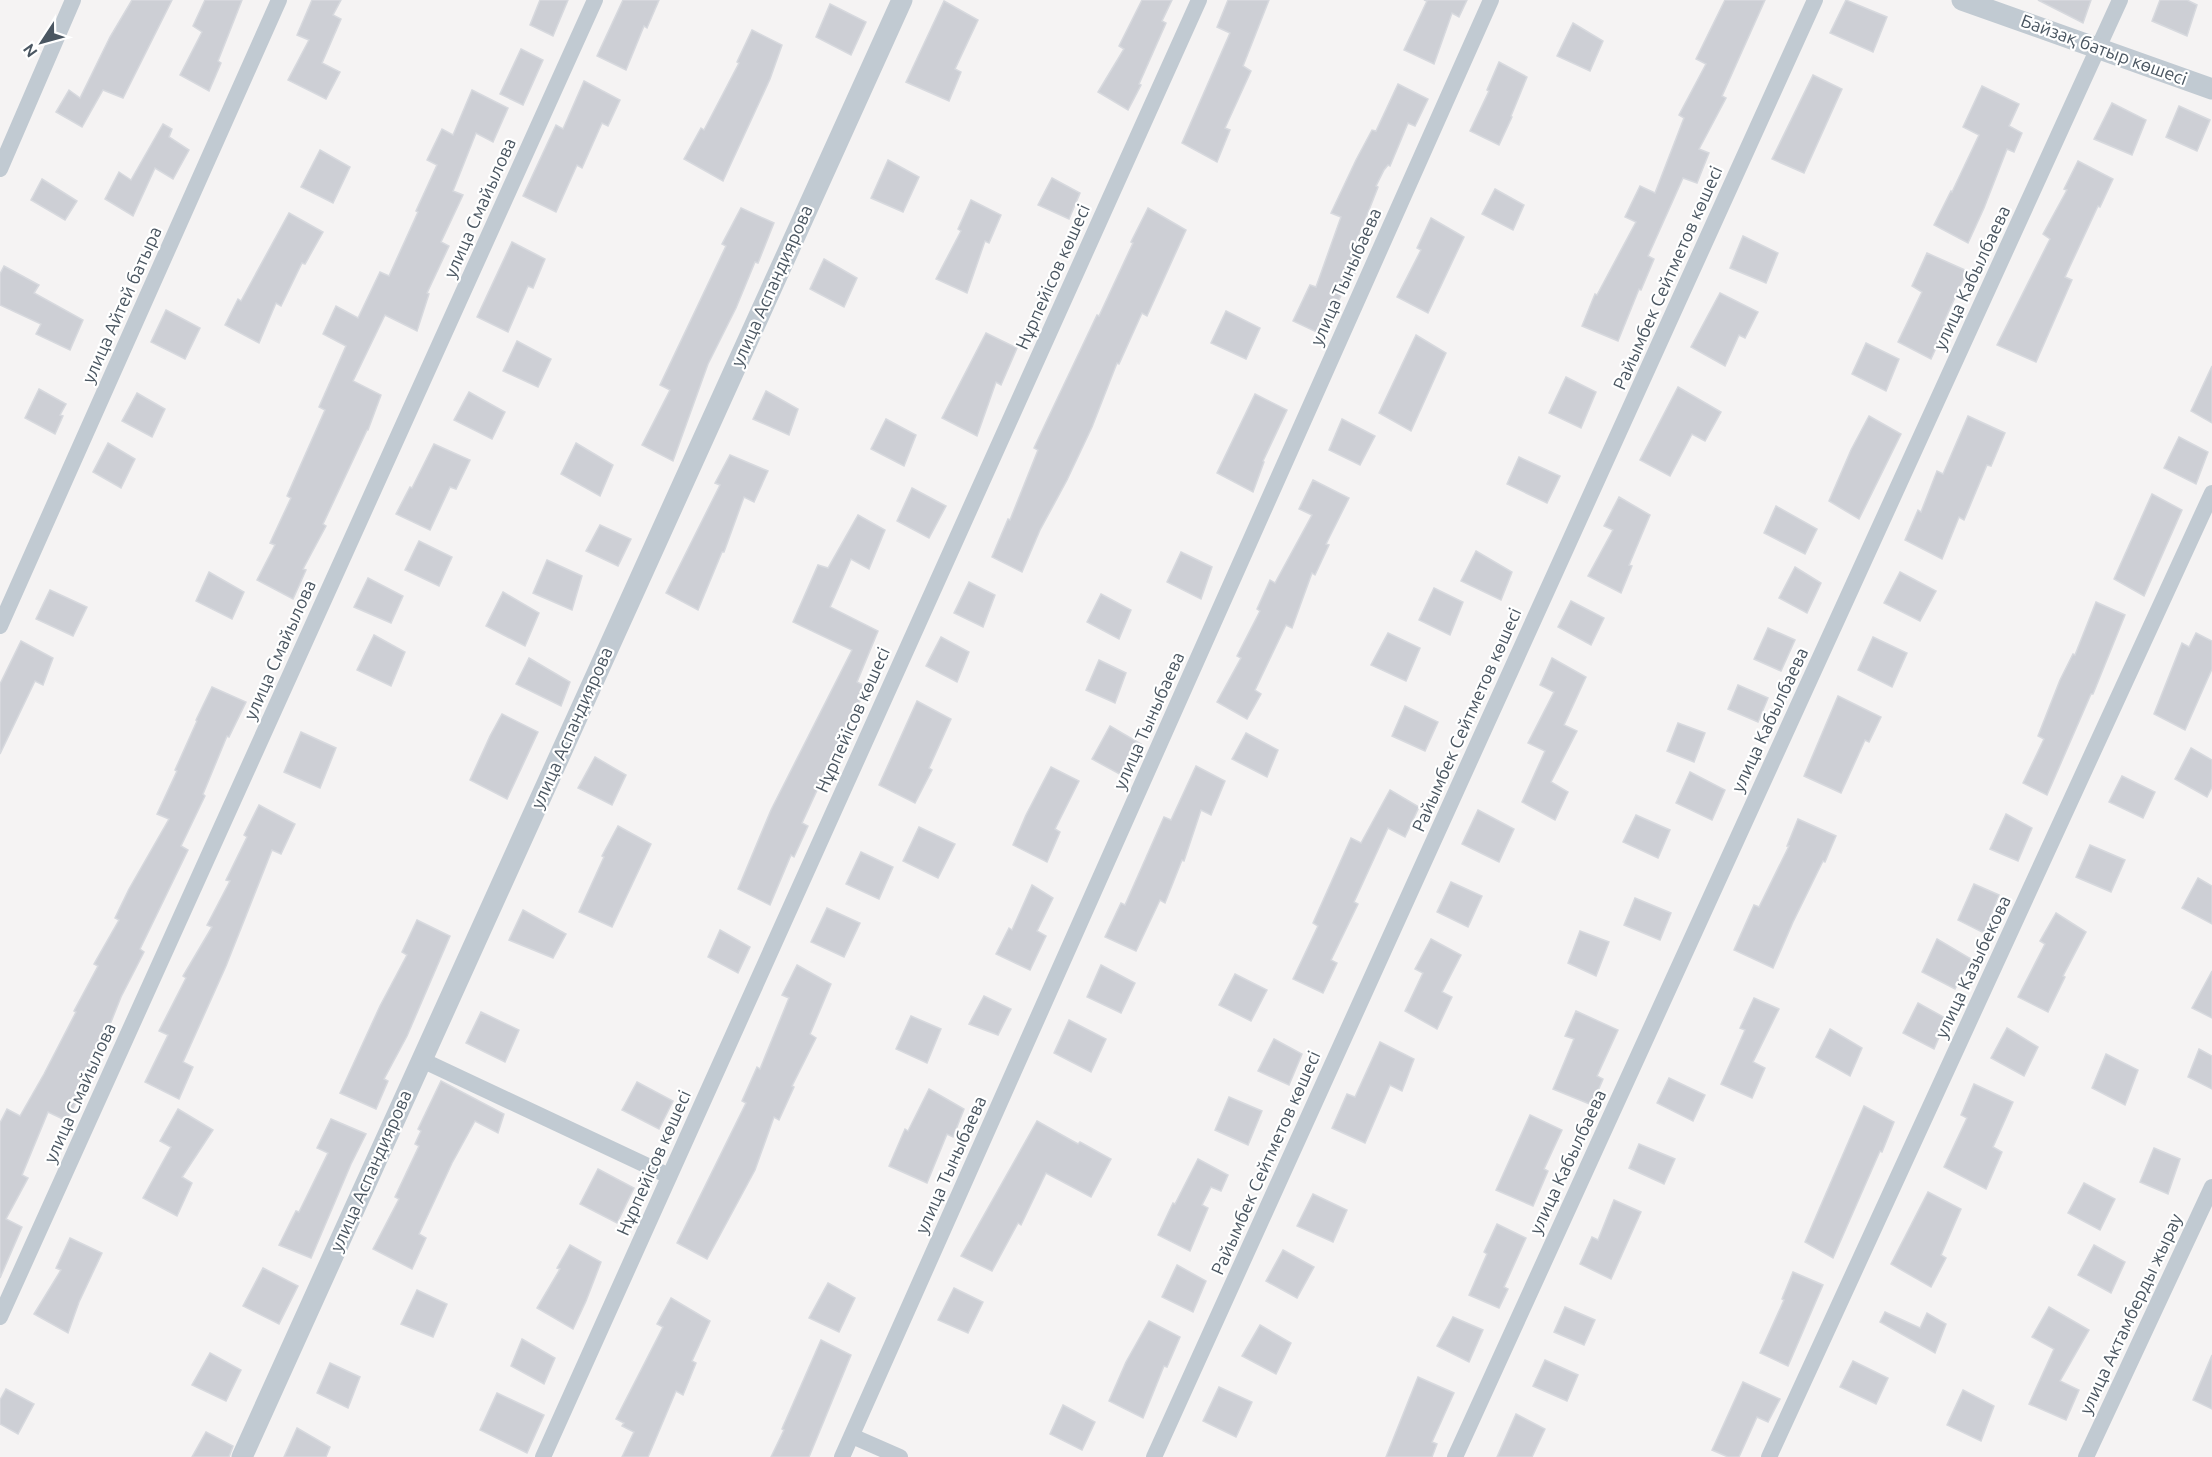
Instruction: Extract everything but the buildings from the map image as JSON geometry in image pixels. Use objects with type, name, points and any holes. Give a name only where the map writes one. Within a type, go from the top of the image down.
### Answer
[{"type":"street","points":[[0,169],[73,0]]},
{"type":"street","name":"улица Айтей батыра","points":[[0,626],[279,0]]},
{"type":"street","name":"улица Смайылова","points":[[0,1317],[596,0]]},
{"type":"street","name":"улица Аспандиярова","points":[[242,1457],[902,0]]},
{"type":"street","name":"Нұрпейісов көшесі","points":[[543,1457],[1199,0]]},
{"type":"street","name":"улица Тыныбаева","points":[[842,1457],[1491,0]]},
{"type":"street","name":"Райымбек Сейтметов көшесі","points":[[1154,1457],[1815,0]]},
{"type":"street","name":"Байзақ батыр көшесі","points":[[1962,0],[2212,89]]},
{"type":"street","name":"улица Кабылбаева","points":[[1455,1457],[2120,0]]},
{"type":"street","name":"улица Казыбекова","points":[[1769,1457],[2212,493]]},
{"type":"street","points":[[422,1060],[669,1176]]},
{"type":"street","name":"улица Актамберды жырау","points":[[2086,1457],[2212,1187]]},
{"type":"street","points":[[852,1436],[900,1457]]}]
